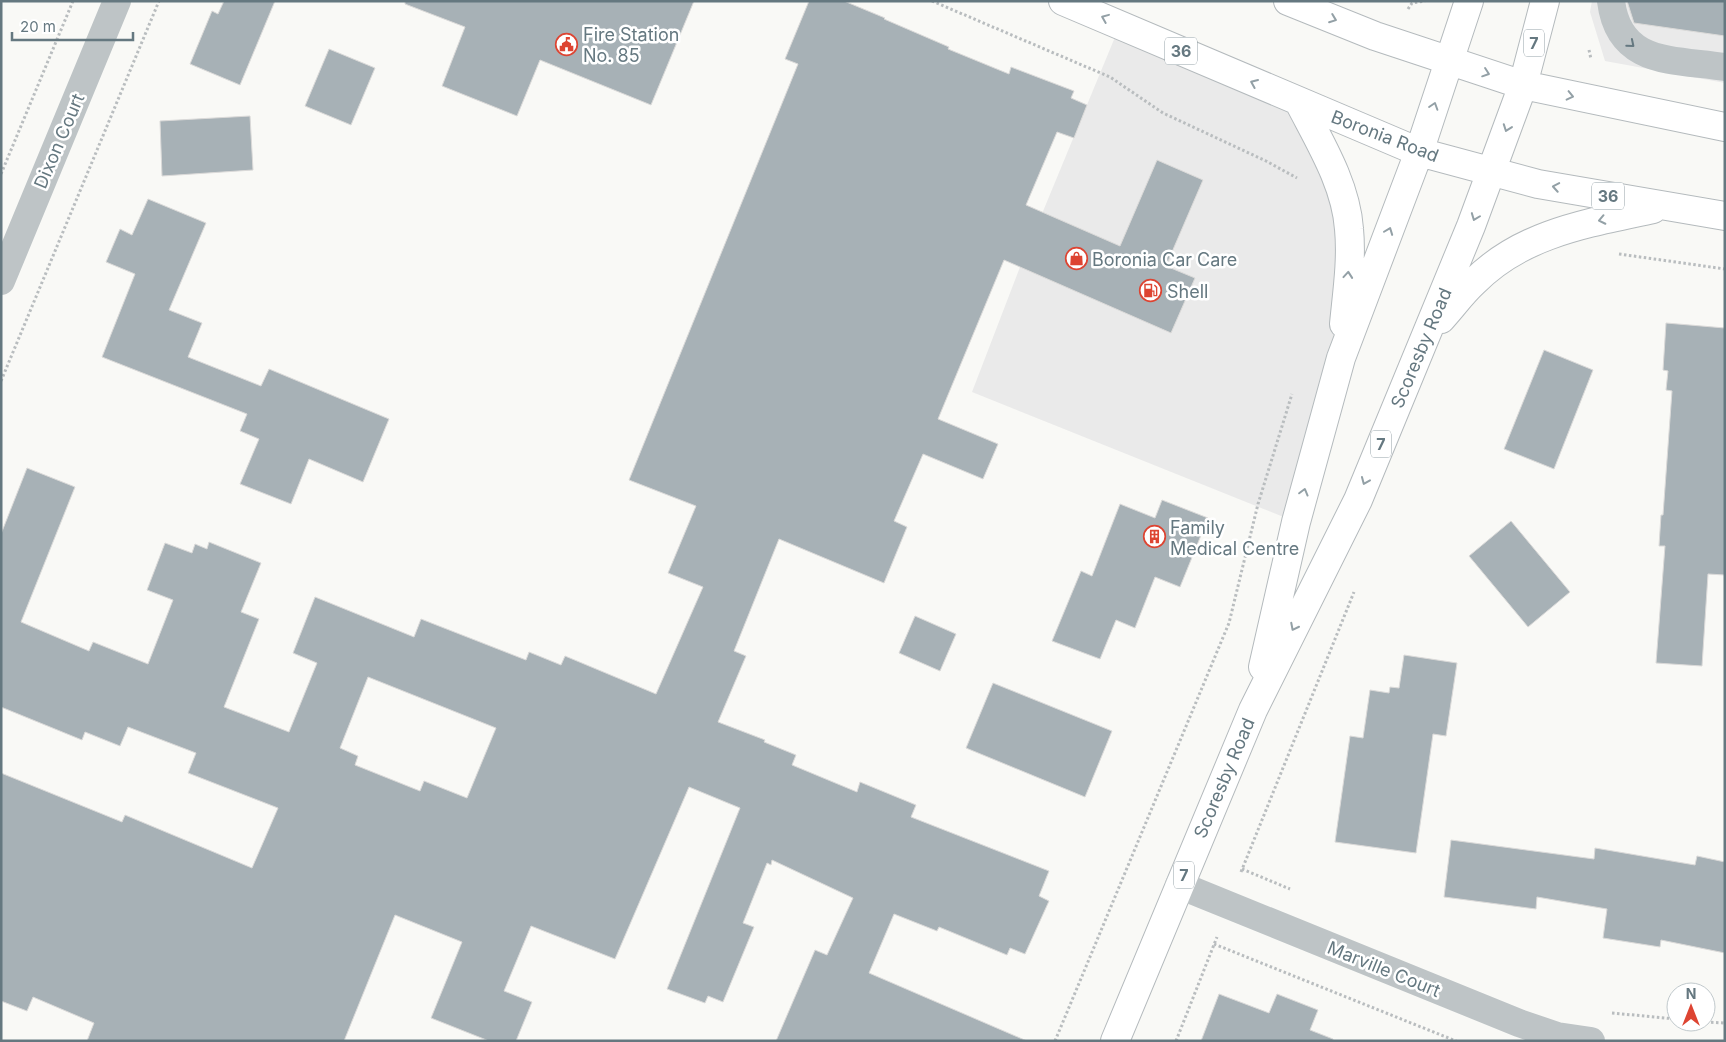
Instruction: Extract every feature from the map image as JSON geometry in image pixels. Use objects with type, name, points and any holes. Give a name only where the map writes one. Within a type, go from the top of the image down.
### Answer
[{"type":"main road","name":"Boronia Road","points":[[1063,1],[1419,152],[1538,184],[1725,216]]},
{"type":"main road","points":[[1288,1],[1375,36],[1523,85],[1618,107],[1725,127]]},
{"type":"main road","name":"Scoresby Road","points":[[1253,710],[1296,522],[1340,358],[1419,152],[1469,1]]},
{"type":"main road","name":"Scoresby Road","points":[[1115,1041],[1253,710],[1358,500],[1492,172],[1523,85],[1545,1]]},
{"type":"main road","points":[[1298,102],[1325,152],[1344,200],[1347,215],[1349,267],[1340,358]]},
{"type":"main road","points":[[1425,337],[1475,280],[1521,248],[1563,229],[1667,206]]},
{"type":"street","name":"Dixon Court","points":[[1,281],[117,1]]},
{"type":"street","points":[[1611,1],[1617,26],[1627,42],[1646,55],[1725,66]]},
{"type":"street","name":"Marville Court","points":[[1179,885],[1519,1024],[1557,1036],[1591,1041]]},
{"type":"path","points":[[1,174],[73,1]]},
{"type":"path","points":[[1,380],[158,1]]},
{"type":"path","points":[[932,1],[1110,76],[1163,113],[1286,171],[1303,184]]},
{"type":"path","points":[[1408,10],[1412,3],[1425,1]]},
{"type":"path","points":[[1610,252],[1725,269]]},
{"type":"path","points":[[1055,1041],[1229,623],[1258,504],[1293,390]]},
{"type":"path","points":[[1297,892],[1242,868],[1358,583]]},
{"type":"path","points":[[1176,1041],[1214,944],[1456,1041]]},
{"type":"path","points":[[1604,1011],[1666,1018]]},
{"type":"shaded area","points":[[1592,1],[1725,1],[1725,83],[1605,61],[1590,12]]},
{"type":"shaded area","points":[[1120,25],[1299,102],[1344,200],[1341,358],[1296,522],[972,392],[1020,267]]},
{"type":"building","points":[[224,1],[275,1],[240,85],[190,64],[212,11],[218,14]]},
{"type":"building","name":"Fire Station No. 85","points":[[405,1],[694,1],[651,105],[540,60],[517,116],[442,86],[465,27],[405,4]]},
{"type":"building","points":[[809,1],[844,1],[949,47],[948,49],[1009,74],[1011,67],[1074,91],[1071,98],[1087,105],[1074,138],[1057,132],[1026,205],[1120,246],[1157,160],[1203,180],[1166,266],[1195,278],[1171,333],[1004,260],[938,419],[998,444],[983,479],[923,454],[894,521],[907,527],[884,583],[779,539],[734,651],[746,656],[718,722],[765,740],[764,742],[796,755],[792,765],[857,792],[860,782],[916,805],[911,817],[1049,871],[1039,896],[1049,901],[1025,954],[1010,948],[1007,955],[939,927],[937,931],[894,914],[869,973],[1027,1041],[776,1041],[815,950],[827,955],[853,898],[772,860],[771,865],[767,863],[743,923],[754,927],[723,1002],[708,996],[705,1003],[667,989],[740,808],[689,787],[615,959],[531,926],[504,991],[532,1002],[516,1041],[489,1041],[431,1018],[462,942],[395,915],[344,1041],[87,1041],[94,1023],[33,997],[27,1011],[1,1001],[1,773],[122,822],[125,815],[252,868],[278,808],[188,773],[196,753],[128,727],[120,746],[85,732],[82,740],[1,707],[1,534],[27,468],[75,487],[21,622],[89,651],[93,642],[148,664],[173,600],[147,590],[165,543],[192,553],[195,544],[207,549],[209,542],[261,563],[241,612],[259,619],[224,707],[289,732],[317,663],[293,653],[315,597],[414,637],[421,619],[526,660],[529,652],[561,665],[565,656],[656,694],[703,587],[668,573],[696,506],[629,480],[798,64],[785,59]],"holes":[[[368,677],[496,728],[467,798],[424,781],[420,791],[355,765],[358,756],[340,748]]]},
{"type":"building","points":[[1627,1],[1725,1],[1725,36],[1634,23]]},
{"type":"building","points":[[329,49],[375,68],[351,125],[305,106]]},
{"type":"building","points":[[250,116],[253,170],[162,176],[160,121]]},
{"type":"building","points":[[148,199],[206,223],[169,310],[202,323],[188,357],[261,386],[269,369],[389,419],[363,482],[309,459],[291,504],[240,484],[259,439],[240,431],[247,414],[102,357],[135,274],[106,262],[120,229],[132,235]]},
{"type":"building","points":[[1666,323],[1725,328],[1725,575],[1708,574],[1702,666],[1656,663],[1665,546],[1659,546],[1672,391],[1666,390],[1668,371],[1663,370]]},
{"type":"building","points":[[1544,350],[1593,370],[1554,469],[1504,449]]},
{"type":"building","points":[[1162,500],[1208,518],[1180,587],[1155,577],[1135,628],[1116,620],[1100,659],[1052,641],[1081,571],[1092,576],[1120,504],[1155,518]]},
{"type":"building","points":[[1511,521],[1570,592],[1528,627],[1469,556]]},
{"type":"building","points":[[915,616],[956,634],[940,671],[899,653]]},
{"type":"building","points":[[1404,655],[1457,663],[1446,736],[1433,734],[1416,853],[1335,842],[1350,736],[1363,738],[1370,690],[1389,693],[1390,687],[1399,688]]},
{"type":"building","points":[[993,683],[1112,731],[1085,797],[966,748]]},
{"type":"building","points":[[1451,840],[1594,859],[1595,848],[1695,865],[1697,856],[1725,862],[1725,953],[1661,940],[1660,947],[1603,938],[1607,909],[1537,897],[1536,909],[1444,897]]},
{"type":"building","points":[[1219,994],[1269,1013],[1277,994],[1318,1010],[1310,1030],[1333,1039],[1333,1041],[1201,1041]]},
{"type":"place","name":"Fire Station No. 85","points":[[567,44]]},
{"type":"place","name":"Boronia Car Care","points":[[1076,259]]},
{"type":"place","name":"Shell","points":[[1151,291]]},
{"type":"place","name":"Family Medical Centre","points":[[1154,537]]}]
